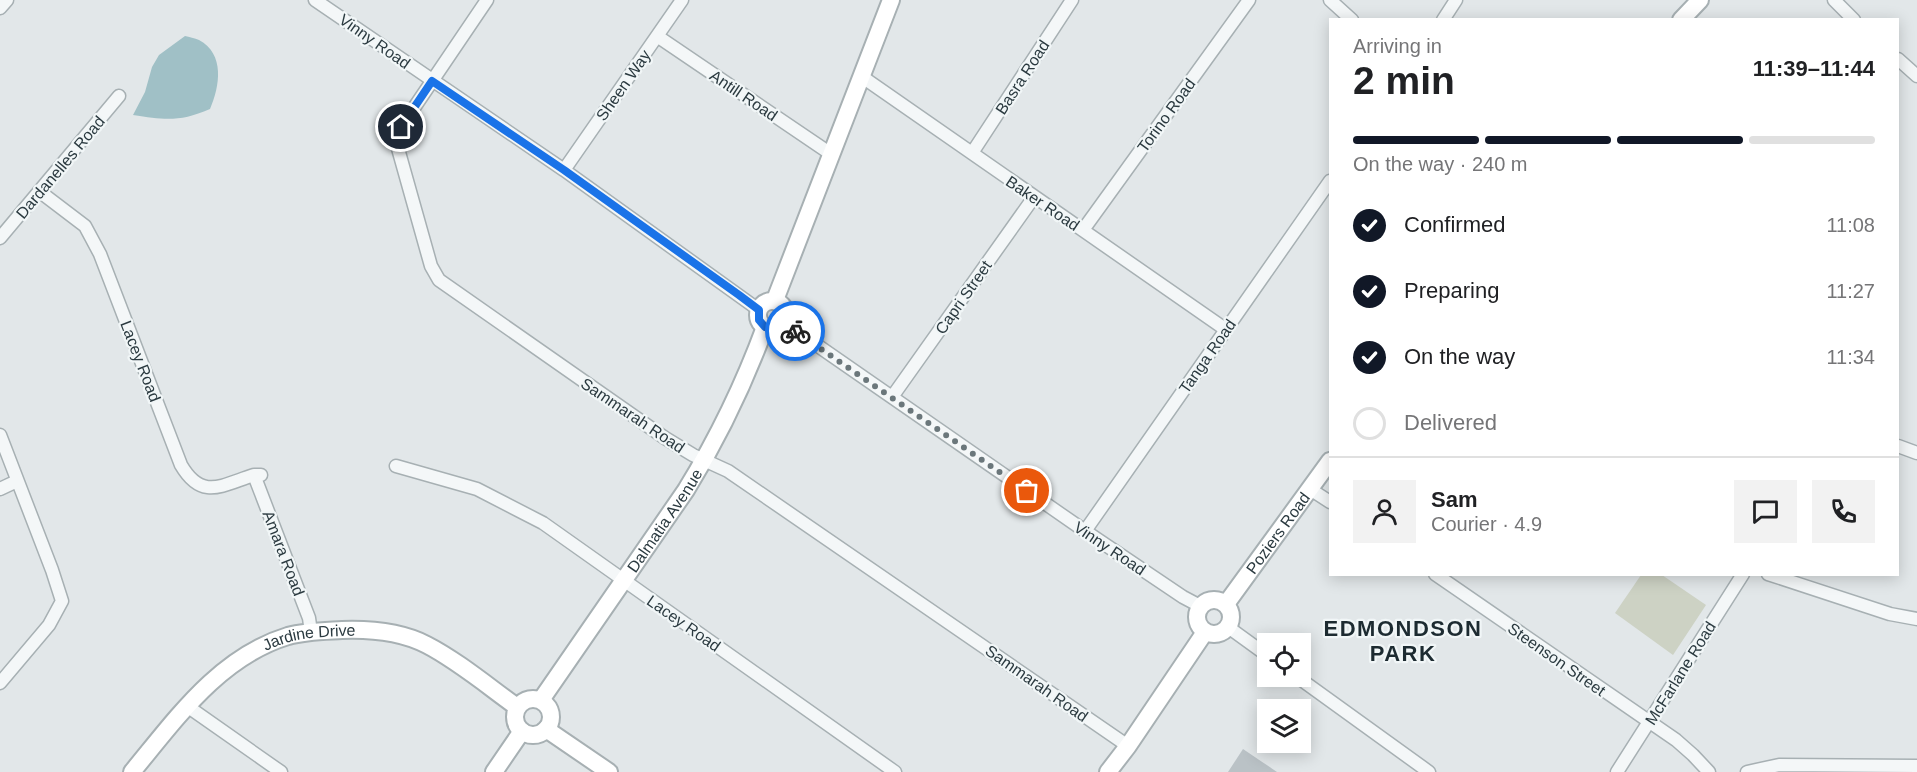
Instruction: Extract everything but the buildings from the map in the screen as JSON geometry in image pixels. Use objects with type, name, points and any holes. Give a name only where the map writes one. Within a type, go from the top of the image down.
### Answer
[{"type":"street","points":[[0,8],[7,0]]},
{"type":"street","name":"Vinny Road","points":[[315,0],[564,170],[759,310]]},
{"type":"street","name":"Sammarah Road","points":[[487,0],[401,127],[397,145],[435,276],[444,285],[665,438],[693,455],[728,471],[1128,746]]},
{"type":"street","name":"Sheen Way","points":[[564,170],[682,0]]},
{"type":"street","points":[[775,300],[891,0]]},
{"type":"street","name":"Basra Road","points":[[972,153],[1072,0]]},
{"type":"street","name":"Torino Road","points":[[1083,230],[1249,0]]},
{"type":"street","points":[[1330,0],[1350,18]]},
{"type":"street","points":[[1444,18],[1456,0]]},
{"type":"street","points":[[1683,18],[1700,0]]},
{"type":"street","points":[[1834,0],[1852,18]]},
{"type":"street","name":"Antill Road","points":[[657,36],[831,154]]},
{"type":"street","points":[[1899,60],[1917,76]]},
{"type":"street","name":"Baker Road","points":[[861,76],[1225,329]]},
{"type":"street","name":"Dardanelles Road","points":[[0,238],[119,96]]},
{"type":"street","name":"Tanga Road","points":[[1085,531],[1329,182]]},
{"type":"street","name":"Lacey Road","points":[[39,191],[85,226],[100,254],[181,465],[187,475],[201,487],[212,488],[257,475]]},
{"type":"street","name":"Capri Street","points":[[892,397],[1034,197]]},
{"type":"street","points":[[775,300],[780,302],[787,315],[783,324],[775,329],[765,327],[759,320],[759,310],[765,302],[775,300]]},
{"type":"street","name":"Vinny Road","points":[[783,324],[1085,531],[1200,606]]},
{"type":"street","name":"Dalmatia Avenue","points":[[541,700],[705,460],[740,387],[765,327]]},
{"type":"street","points":[[0,435],[62,601],[49,625],[0,683]]},
{"type":"street","points":[[1899,446],[1917,453]]},
{"type":"street","name":"Poziers Road","points":[[1226,604],[1329,462]]},
{"type":"street","name":"Lacey Road","points":[[396,466],[477,489],[543,523],[895,772]]},
{"type":"street","name":"Amara Road","points":[[257,475],[309,618],[310,632]]},
{"type":"street","points":[[0,489],[17,482]]},
{"type":"street","points":[[1310,489],[1329,501]]},
{"type":"street","name":"Steenson Street","points":[[1438,576],[1684,747],[1709,772]]},
{"type":"street","name":"McFarlane Road","points":[[1617,772],[1742,576]]},
{"type":"street","points":[[1774,576],[1890,614],[1917,619]]},
{"type":"street","points":[[1216,600],[1226,604],[1232,618],[1228,627],[1220,633],[1205,632],[1198,623],[1200,606],[1216,600]]},
{"type":"street","points":[[1228,627],[1257,648]]},
{"type":"street","name":"Jardine Drive","points":[[132,772],[187,706],[225,669],[271,642],[310,632],[375,631],[395,634],[425,644],[517,707]]},
{"type":"street","points":[[1108,772],[1205,632]]},
{"type":"street","points":[[1311,687],[1429,772]]},
{"type":"street","points":[[528,699],[541,700],[550,710],[551,717],[546,729],[535,735],[522,731],[515,720],[517,707],[528,699]]},
{"type":"street","points":[[187,706],[281,772]]},
{"type":"street","points":[[546,729],[609,772]]},
{"type":"street","points":[[494,772],[522,731]]},
{"type":"street","points":[[1747,772],[1779,765],[1917,766]]},
{"type":"shaded area","points":[[1640,576],[1663,576],[1706,605],[1673,655],[1615,613]]},
{"type":"water","points":[[185,36],[199,40],[207,46],[217,62],[218,81],[210,109],[172,119],[133,115],[145,92],[152,67],[159,55]]},
{"type":"way so far","points":[[795,331],[1027,491]]},
{"type":"district","name":"EDMONDSON PARK","points":[[1403,640]]},
{"type":"route","points":[[401,127],[432,81],[564,170],[739,295],[759,310],[759,320],[765,327],[775,329],[783,324],[795,331]]}]
